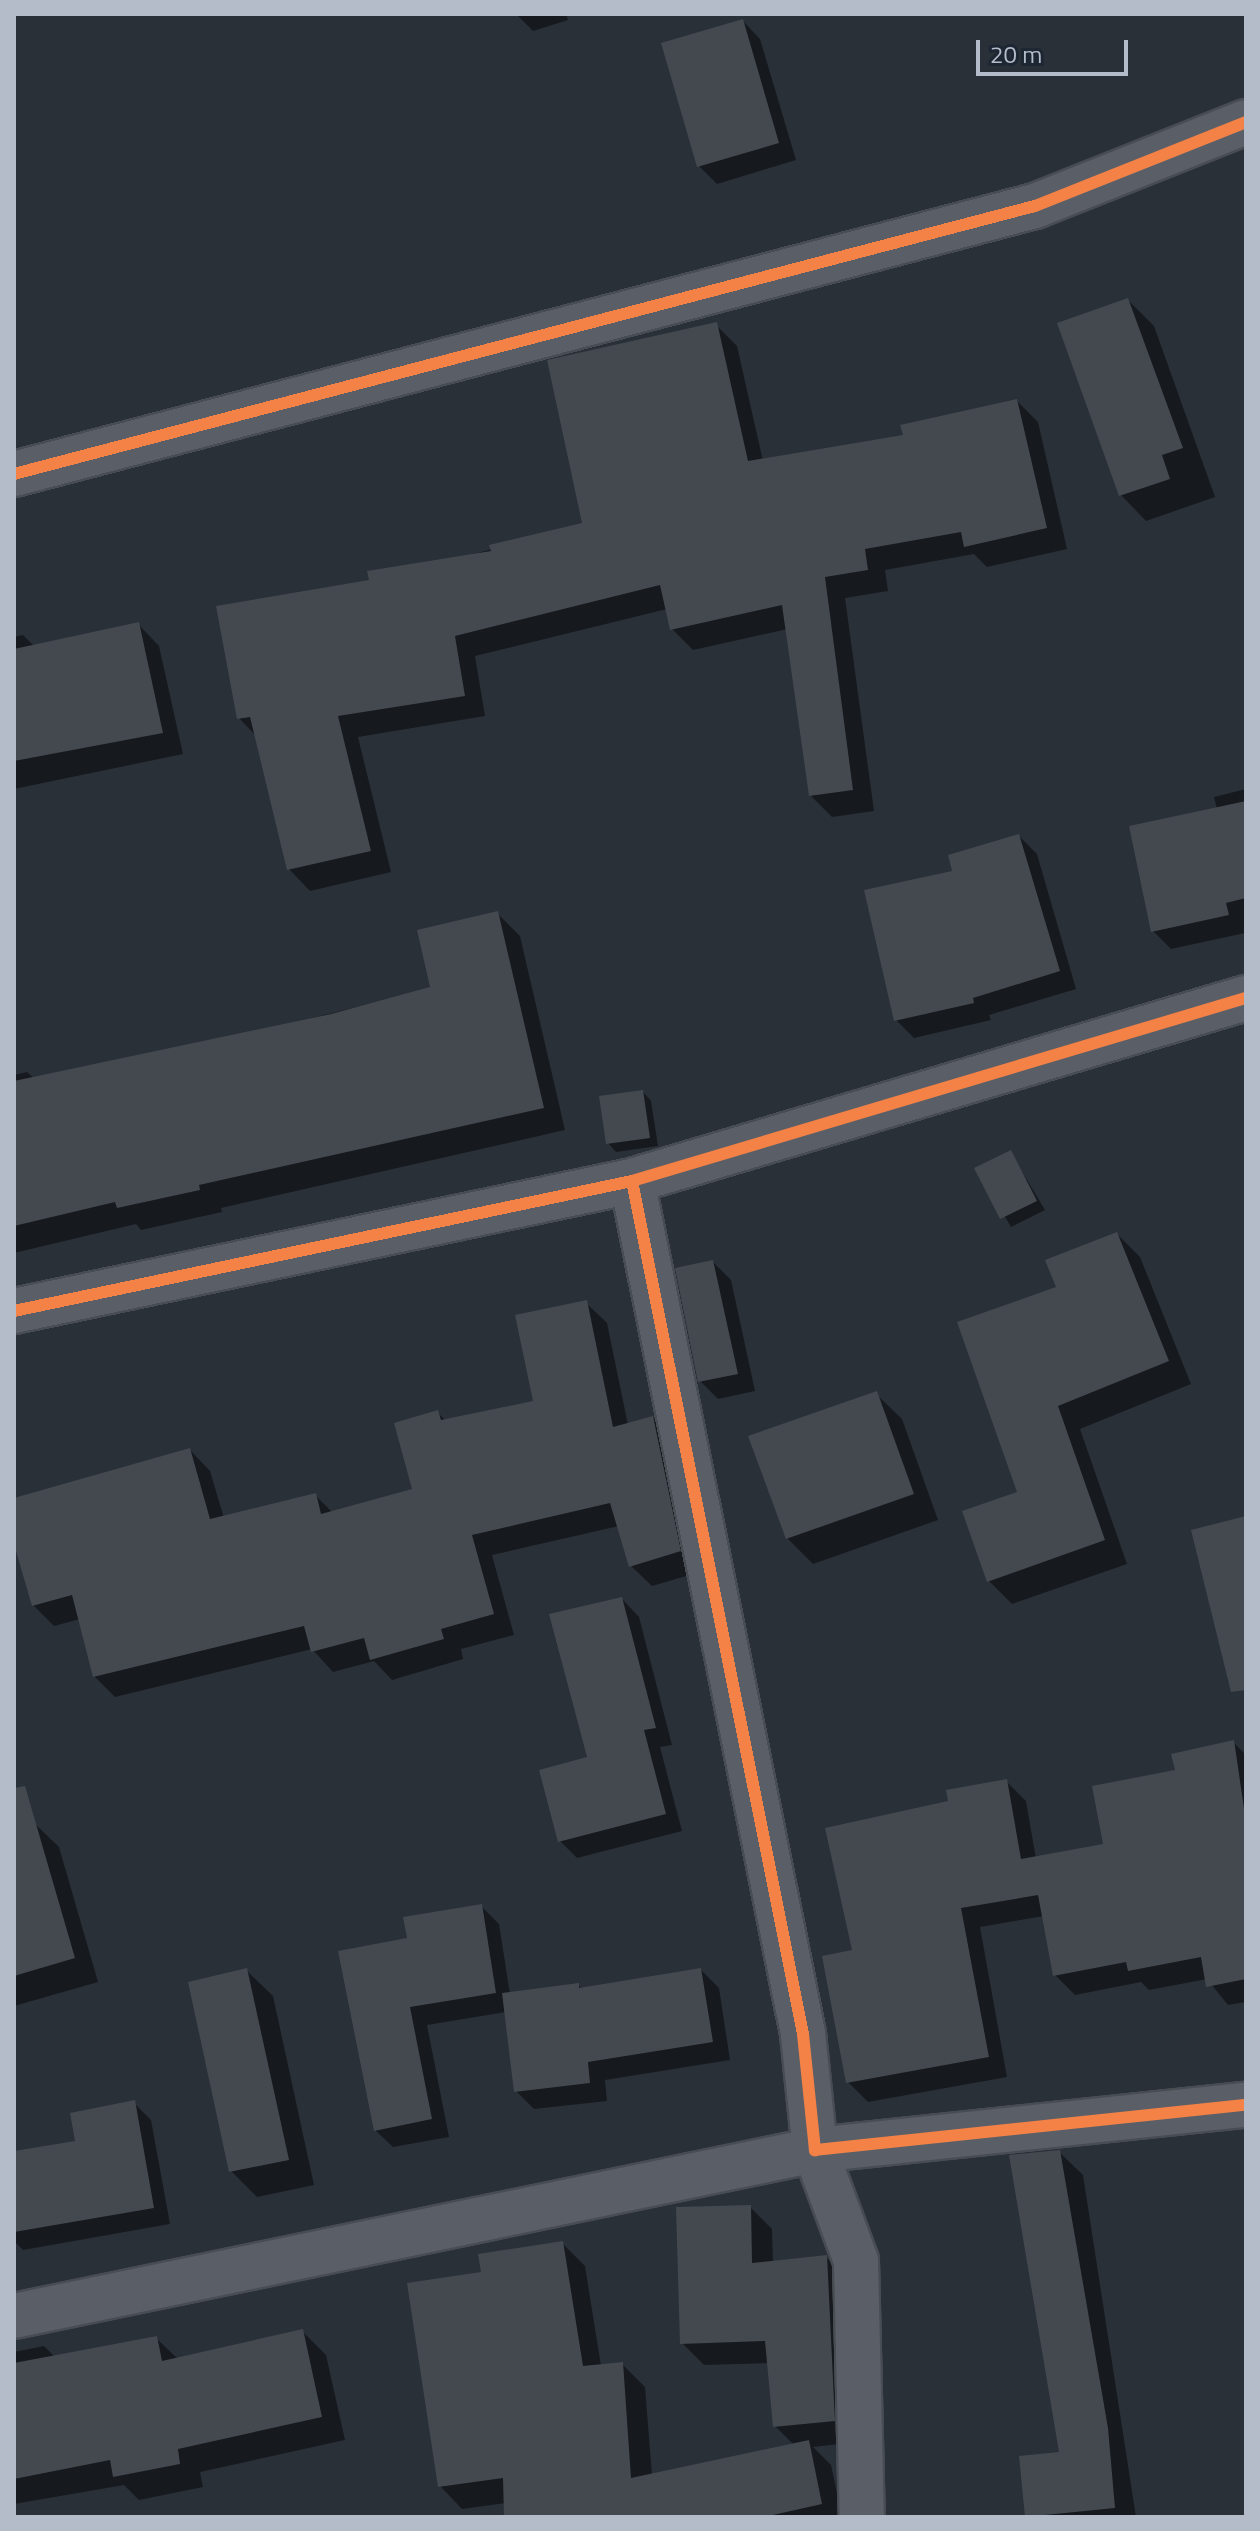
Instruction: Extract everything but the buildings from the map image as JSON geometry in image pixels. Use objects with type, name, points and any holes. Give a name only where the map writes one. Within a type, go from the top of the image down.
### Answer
[{"type":"street","points":[[14,474],[1035,206],[1246,122]]},
{"type":"street","points":[[14,1311],[632,1181],[1246,998]]},
{"type":"street","points":[[632,1181],[803,2034],[815,2150],[856,2261],[862,2517]]},
{"type":"street","points":[[14,2316],[815,2150],[1246,2105]]},
{"type":"cycle path","points":[[14,474],[1035,206],[1246,122]]},
{"type":"cycle path","points":[[14,1311],[632,1181],[1246,998]]},
{"type":"cycle path","points":[[632,1181],[803,2034],[815,2150],[1246,2105]]}]
